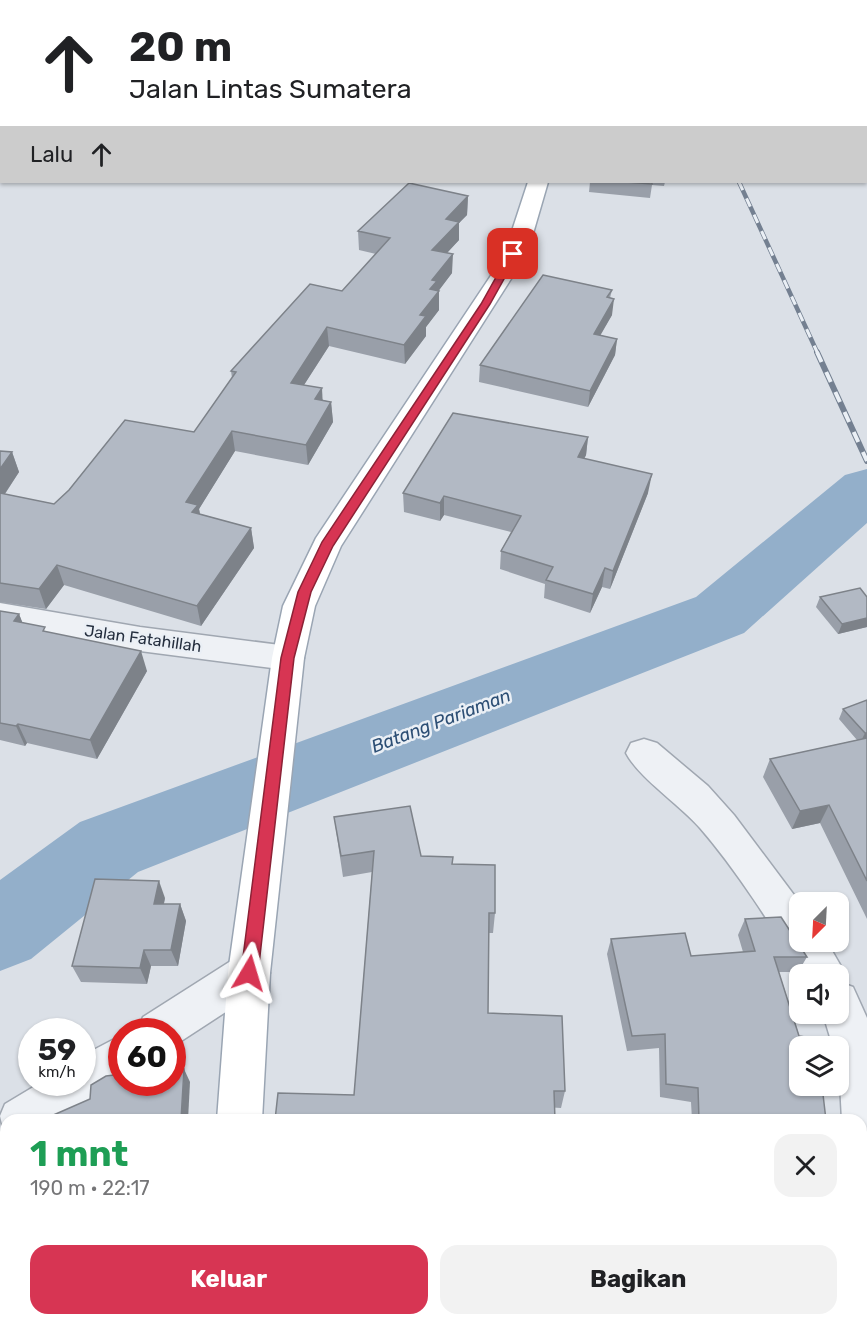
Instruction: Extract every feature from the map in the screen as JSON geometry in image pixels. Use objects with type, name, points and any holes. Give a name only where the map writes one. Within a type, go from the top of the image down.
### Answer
[{"type":"main road","points":[[239,1114],[249,973],[288,658],[299,606],[327,545],[506,271],[521,237],[538,183]]},
{"type":"street","name":"Jalan Fatahillah","points":[[0,615],[140,639],[288,658]]},
{"type":"street","points":[[644,753],[695,798],[721,826],[789,920]]},
{"type":"street","points":[[180,1018],[249,973]]},
{"type":"street","points":[[848,1024],[860,1062],[863,1114]]},
{"type":"street","points":[[31,1114],[61,1096]]},
{"type":"building","points":[[409,183],[468,196],[446,219],[459,222],[432,250],[453,254],[432,280],[437,281],[430,289],[439,291],[420,315],[426,316],[404,345],[327,327],[291,383],[322,388],[315,399],[331,402],[306,445],[232,431],[186,502],[198,505],[192,512],[251,528],[197,606],[57,565],[39,589],[0,583],[0,493],[54,504],[69,490],[125,420],[194,432],[236,372],[231,371],[310,284],[342,291],[390,238],[358,231]]},
{"type":"building","points":[[543,275],[612,290],[607,297],[614,299],[594,334],[617,339],[590,391],[480,365]]},
{"type":"building","points":[[453,413],[588,437],[578,457],[652,474],[613,571],[605,568],[593,594],[546,580],[553,567],[501,551],[521,516],[444,496],[440,503],[403,493]]},
{"type":"building","points":[[0,451],[12,452],[0,469]]},
{"type":"building","points":[[860,588],[867,597],[867,618],[842,624],[820,597]]},
{"type":"building","points":[[0,611],[19,614],[14,621],[45,627],[43,631],[141,651],[90,740],[18,724],[16,726],[0,723]]},
{"type":"building","points":[[867,700],[867,733],[865,733],[843,709]]},
{"type":"building","points":[[867,738],[867,881],[829,805],[800,811],[770,759]]},
{"type":"building","points":[[410,806],[421,856],[453,857],[452,864],[495,865],[495,913],[489,913],[488,1013],[562,1016],[565,1091],[554,1091],[555,1114],[276,1114],[278,1093],[354,1095],[374,851],[341,856],[334,817]]},
{"type":"building","points":[[95,879],[159,881],[154,904],[180,904],[171,950],[144,950],[140,968],[72,966]]},
{"type":"building","points":[[781,917],[789,929],[789,952],[804,952],[807,957],[774,957],[789,1004],[789,1024],[795,1024],[799,1036],[789,1036],[789,1096],[823,1096],[825,1114],[699,1114],[698,1088],[666,1084],[665,1034],[632,1036],[611,939],[685,933],[691,956],[755,951],[745,919]]},
{"type":"building","points":[[108,1076],[108,1096],[182,1096],[181,1114],[56,1114],[90,1099],[90,1096],[96,1096],[96,1082]]},
{"type":"waterway","name":"Batang Pariaman","points":[[0,931],[109,847],[720,615],[867,489]]},
{"type":"railway","points":[[739,183],[818,354]]},
{"type":"railway","points":[[817,352],[867,461]]},
{"type":"route","points":[[249,973],[288,658],[304,592],[327,545],[486,304],[506,271],[513,254]]}]
